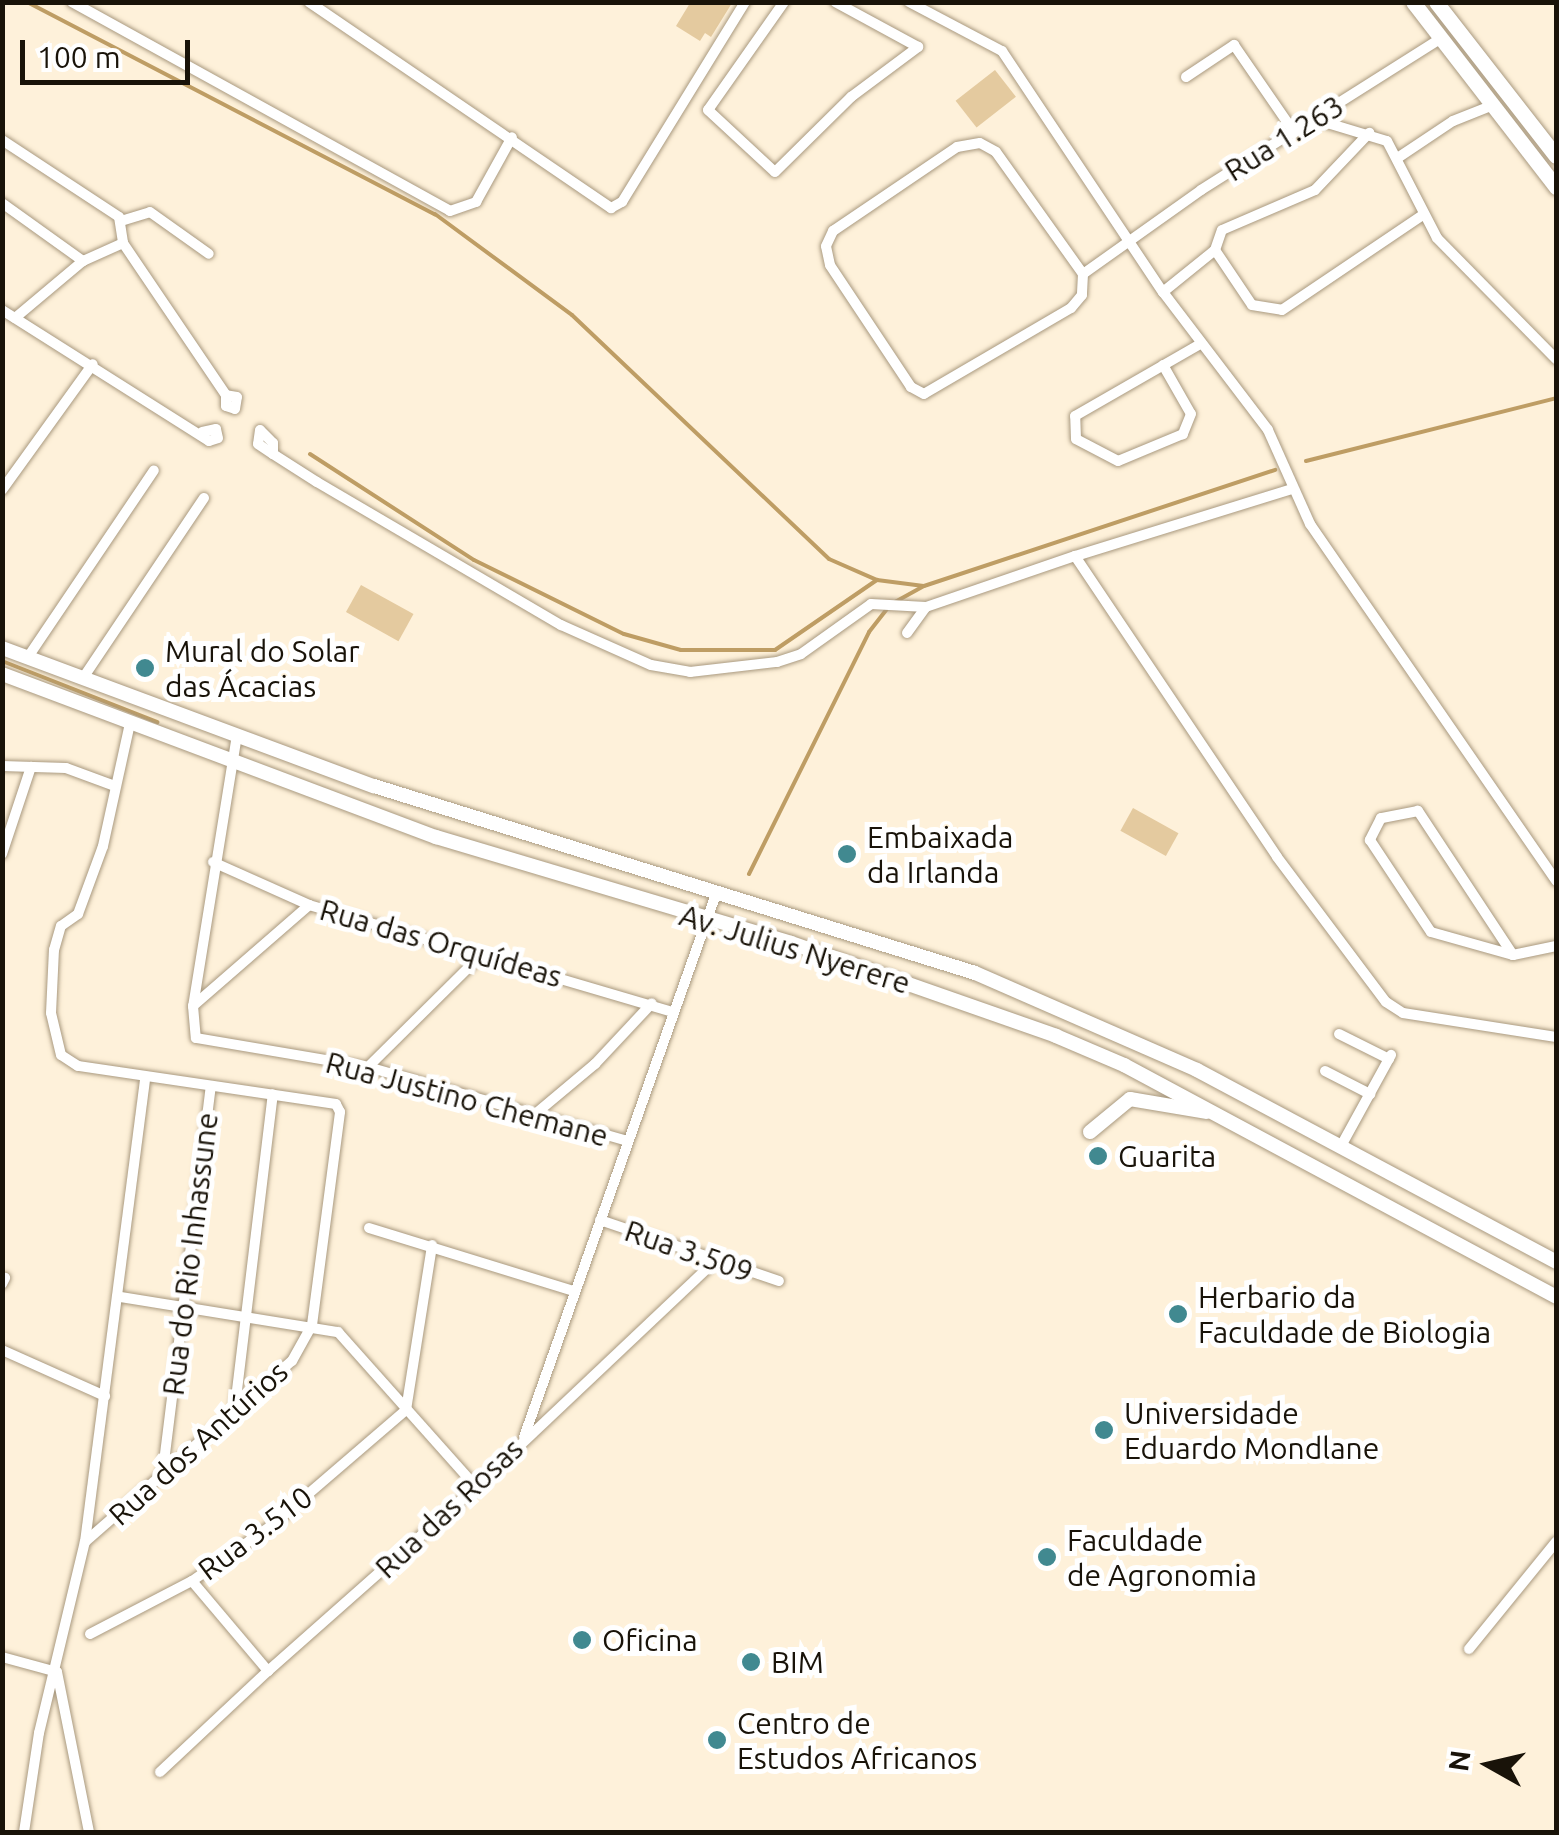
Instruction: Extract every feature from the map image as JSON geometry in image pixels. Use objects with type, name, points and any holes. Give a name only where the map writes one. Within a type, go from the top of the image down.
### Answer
[{"type":"main road","points":[[1436,2],[1556,156]]},
{"type":"main road","points":[[1415,5],[1556,187]]},
{"type":"main road","name":"Av. Julius Nyerere","points":[[2,648],[408,797],[955,964],[1110,1032],[1340,1146],[1556,1262]]},
{"type":"main road","name":"Av. Julius Nyerere","points":[[2,674],[436,837],[791,943],[1056,1036],[1212,1112],[1556,1297]]},
{"type":"main road","points":[[1090,1132],[1130,1099],[1212,1112]]},
{"type":"street","points":[[72,2],[450,211],[476,202],[512,137]]},
{"type":"street","points":[[309,2],[512,137],[606,207],[617,207],[745,2]]},
{"type":"street","points":[[784,2],[708,110],[775,172],[851,97],[918,48],[835,2]]},
{"type":"street","points":[[908,2],[1002,51],[1163,292],[1268,430],[1292,489],[1329,554],[1556,880]]},
{"type":"street","name":"Rua 1.263","points":[[1083,274],[1441,38]]},
{"type":"street","points":[[1186,77],[1234,46],[1294,132]]},
{"type":"street","points":[[1399,157],[1452,121],[1493,105]]},
{"type":"street","points":[[1314,119],[1369,133],[1399,157],[1423,215],[1454,258],[1556,360]]},
{"type":"street","points":[[1163,292],[1215,250],[1222,230],[1300,202],[1369,133]]},
{"type":"street","points":[[2,140],[121,221]]},
{"type":"street","points":[[980,143],[996,152],[1083,274],[1082,295],[1070,308],[924,394],[911,387],[890,356],[830,265],[826,246],[833,231],[957,147],[980,143]]},
{"type":"street","points":[[2,203],[82,261]]},
{"type":"street","points":[[121,221],[150,212],[208,254]]},
{"type":"street","points":[[1215,250],[1244,298],[1271,312],[1293,306],[1423,215]]},
{"type":"street","points":[[121,221],[123,243],[226,395]]},
{"type":"street","points":[[14,318],[82,261],[123,243]]},
{"type":"street","points":[[2,310],[202,432]]},
{"type":"street","points":[[1163,365],[1190,414],[1187,430],[1118,461],[1076,440],[1075,416],[1163,365],[1202,343]]},
{"type":"street","points":[[2,490],[92,364]]},
{"type":"street","points":[[272,454],[561,625],[650,665],[690,672],[777,662],[800,654],[871,604],[926,607],[1292,489]]},
{"type":"street","points":[[28,657],[154,470]]},
{"type":"street","points":[[83,678],[204,498]]},
{"type":"street","points":[[1090,582],[1094,550]]},
{"type":"street","points":[[1075,556],[1277,857],[1393,1009],[1556,1037]]},
{"type":"street","points":[[907,633],[926,607]]},
{"type":"street","points":[[130,722],[103,846],[78,914],[61,926],[54,950],[51,1013],[67,1062],[274,1094],[234,1415]]},
{"type":"street","points":[[193,1006],[228,762],[237,735]]},
{"type":"street","points":[[2,766],[66,768],[115,786]]},
{"type":"street","points":[[2,854],[31,767]]},
{"type":"street","points":[[1513,955],[1418,811],[1381,818],[1370,840],[1431,932],[1513,955],[1556,946]]},
{"type":"street","name":"Rua das Orquídeas","points":[[213,862],[308,905],[673,1012]]},
{"type":"street","points":[[524,1438],[717,891]]},
{"type":"street","points":[[193,1006],[308,905]]},
{"type":"street","points":[[368,1067],[479,957]]},
{"type":"street","points":[[534,1116],[596,1064],[652,1003]]},
{"type":"street","name":"Rua Justino Chemane","points":[[193,1006],[192,1030],[202,1042],[368,1067],[628,1141]]},
{"type":"street","points":[[1339,1034],[1390,1057],[1340,1146]]},
{"type":"street","points":[[1325,1070],[1370,1094]]},
{"type":"street","points":[[24,1832],[39,1733],[57,1672],[85,1542],[121,1296],[145,1077]]},
{"type":"street","name":"Rua do Rio Inhassune","points":[[162,1480],[211,1087]]},
{"type":"street","name":"Rua dos Antúrios","points":[[85,1542],[162,1480],[292,1360],[312,1325],[336,1104],[274,1094]]},
{"type":"street","name":"Rua 3.509","points":[[600,1220],[713,1262],[779,1281]]},
{"type":"street","points":[[369,1228],[574,1290]]},
{"type":"street","points":[[406,1410],[432,1245]]},
{"type":"street","name":"Rua das Rosas","points":[[160,1772],[476,1488],[524,1438],[713,1262]]},
{"type":"street","points":[[121,1296],[338,1332],[364,1355],[406,1410],[476,1488]]},
{"type":"street","points":[[2,1350],[105,1396]]},
{"type":"street","name":"Rua 3.510","points":[[90,1634],[192,1581],[271,1526],[406,1410]]},
{"type":"street","points":[[1469,1649],[1556,1542]]},
{"type":"street","points":[[192,1581],[268,1671]]},
{"type":"street","points":[[2,1658],[57,1672]]},
{"type":"street","points":[[57,1672],[89,1832]]},
{"type":"shaded area","points":[[690,2],[732,3],[711,37],[705,33],[700,41],[676,26]]},
{"type":"shaded area","points":[[995,70],[1016,97],[977,128],[956,101]]},
{"type":"shaded area","points":[[361,585],[413,614],[398,641],[346,612]]},
{"type":"shaded area","points":[[1133,808],[1178,833],[1166,856],[1120,831]]},
{"type":"waterway","points":[[27,2],[435,214],[572,315],[829,559],[877,580],[924,586]]},
{"type":"waterway","points":[[1306,461],[1556,398]]},
{"type":"waterway","points":[[310,454],[474,560],[624,634],[681,650],[775,650],[877,580]]},
{"type":"waterway","points":[[895,602],[924,586],[1275,470]]},
{"type":"waterway","points":[[749,874],[869,632],[888,608]]},
{"type":"waterway","points":[[2,661],[157,722]]},
{"type":"place","name":"Mural do Solar das Ácacias","points":[[145,668]]},
{"type":"place","name":"Embaixada da Irlanda","points":[[847,854]]},
{"type":"place","name":"Guarita","points":[[1098,1156]]},
{"type":"place","name":"Herbario da Faculdade de Biologia","points":[[1178,1314]]},
{"type":"place","name":"Universidade Eduardo Mondlane","points":[[1104,1430]]},
{"type":"place","name":"Faculdade de Agronomia","points":[[1047,1557]]},
{"type":"place","name":"Oficina","points":[[582,1640]]},
{"type":"place","name":"BIM","points":[[751,1662]]},
{"type":"place","name":"Centro de Estudos Africanos","points":[[717,1740]]}]
